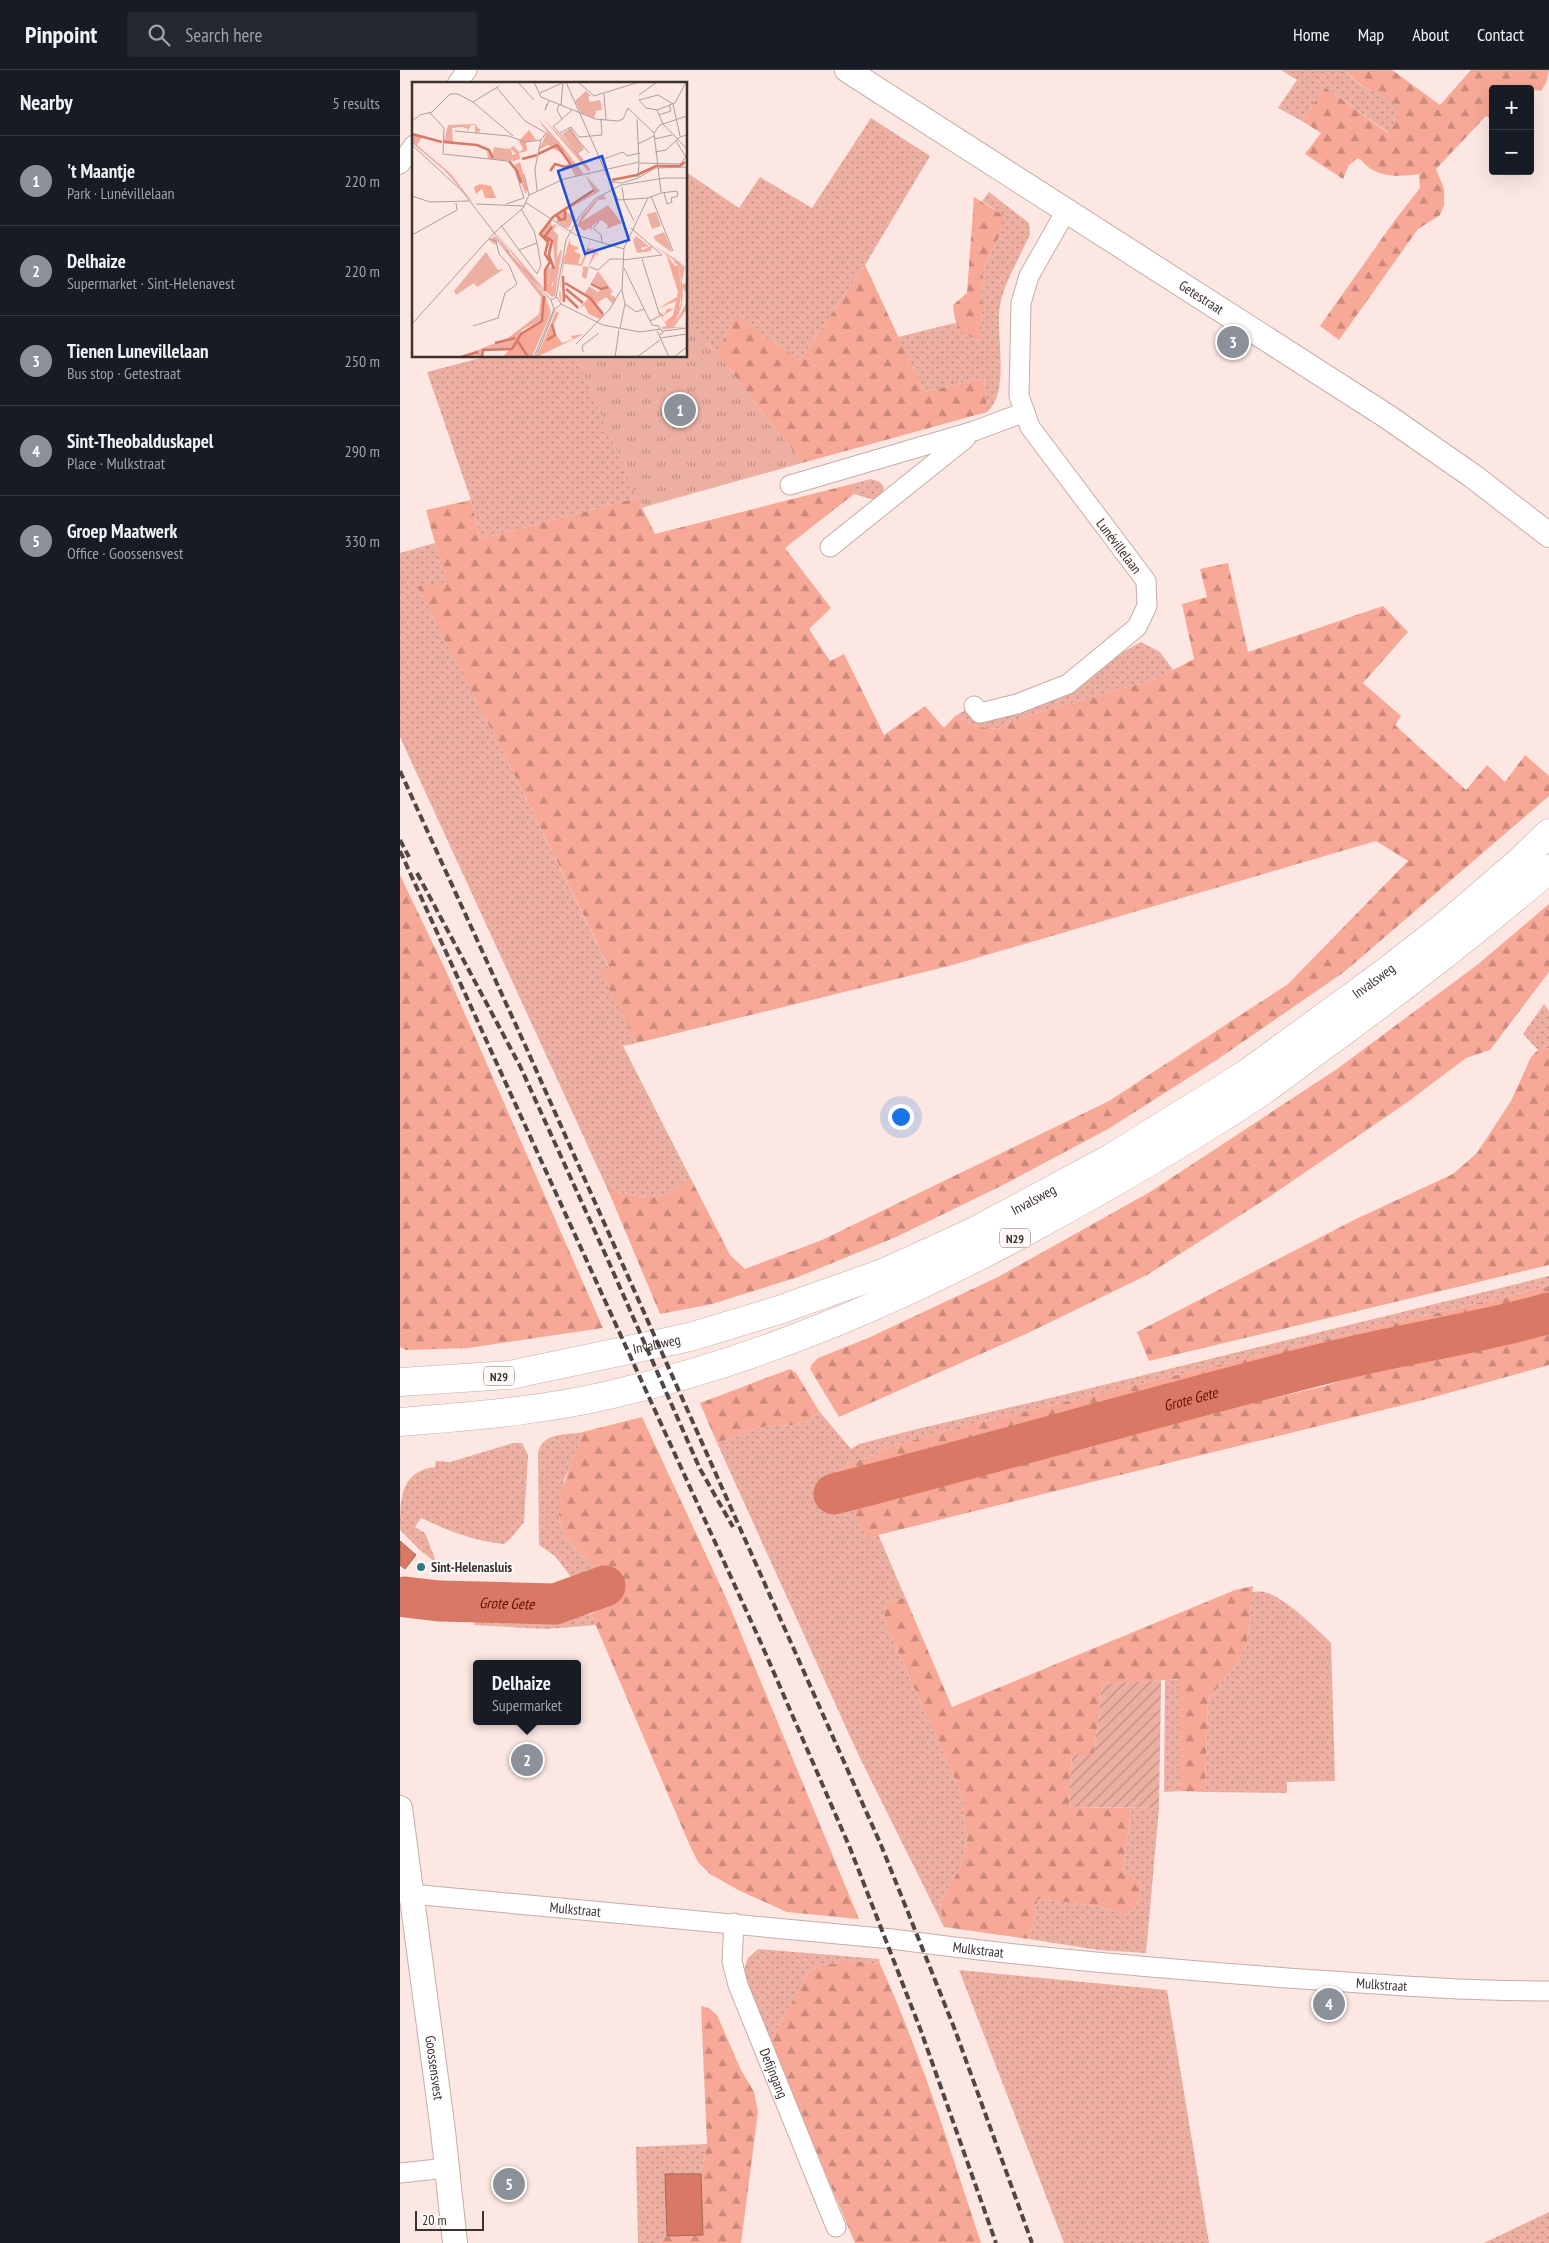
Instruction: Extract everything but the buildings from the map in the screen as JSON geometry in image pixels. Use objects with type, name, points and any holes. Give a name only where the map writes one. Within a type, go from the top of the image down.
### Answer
[{"type":"main road","name":"Invalsweg","points":[[400,1382],[510,1375],[690,1337],[779,1310],[883,1273],[973,1232],[1111,1158],[1246,1074],[1440,930],[1519,862],[1549,833]]},
{"type":"main road","name":"Invalsweg","points":[[400,1422],[528,1411],[612,1394],[704,1370],[795,1340],[898,1297],[981,1256],[1125,1178],[1256,1095],[1403,988],[1549,869]]},
{"type":"street","points":[[458,82],[467,70]]},
{"type":"street","name":"Getestraat","points":[[847,70],[1388,417],[1474,477],[1549,535]]},
{"type":"street","points":[[400,164],[412,148]]},
{"type":"street","name":"Lunévillelaan","points":[[974,706],[980,712],[992,710],[1017,704],[1068,684],[1137,627],[1148,606],[1146,581],[1030,427],[1019,396],[1021,303],[1029,276],[1066,211]]},
{"type":"street","points":[[790,485],[974,431],[1025,412]]},
{"type":"street","points":[[830,547],[974,431]]},
{"type":"street","name":"Goossensvest","points":[[400,1808],[405,1893],[447,2168],[455,2243]]},
{"type":"street","name":"Mulkstraat","points":[[405,1893],[734,1924],[1158,1968],[1476,1991],[1549,1991]]},
{"type":"street","name":"Defijngang","points":[[734,1924],[732,1961],[738,1985],[835,2223]]},
{"type":"street","points":[[400,2173],[447,2168]]},
{"type":"green space","points":[[1281,70],[1345,70],[1362,86],[1395,102],[1399,107],[1399,118],[1389,133],[1325,87],[1302,121],[1278,108],[1297,80]]},
{"type":"green space","points":[[1345,70],[1392,70],[1440,105],[1471,70],[1549,70],[1547,81],[1541,91],[1534,90],[1534,85],[1489,85],[1489,118],[1486,116],[1436,169],[1444,189],[1444,205],[1440,215],[1418,229],[1339,340],[1320,326],[1420,188],[1419,174],[1401,176],[1383,174],[1371,169],[1358,158],[1349,165],[1343,179],[1305,154],[1321,133],[1302,121],[1325,87],[1388,133],[1395,123],[1398,109],[1395,104],[1390,99],[1366,88]]},
{"type":"green space","points":[[871,118],[930,156],[865,265],[800,360],[735,317],[717,353],[688,328],[688,173],[739,208],[760,177],[812,208]]},
{"type":"green space","points":[[989,192],[1029,223],[1030,234],[1002,296],[999,317],[1000,377],[994,403],[987,412],[984,378],[924,392],[898,337],[955,323],[968,337],[981,341],[983,269],[1001,233],[1001,214],[982,201]]},
{"type":"green space","points":[[974,197],[1001,214],[1003,220],[1001,233],[983,269],[981,341],[963,333],[955,319],[953,305],[967,293]]},
{"type":"green space","points":[[865,265],[924,392],[984,378],[987,412],[802,463],[717,353],[735,316],[800,360]]},
{"type":"green space","points":[[688,328],[717,353],[802,463],[641,508],[577,358],[688,358]]},
{"type":"green space","points":[[480,358],[577,358],[637,498],[480,539],[471,500],[427,372]]},
{"type":"green space","points":[[871,479],[880,482],[884,488],[875,500],[854,494],[852,484]]},
{"type":"green space","points":[[852,484],[854,494],[785,548],[831,608],[809,629],[830,661],[844,654],[884,735],[925,706],[944,728],[955,716],[980,727],[997,729],[1033,714],[1156,679],[1194,659],[1182,604],[1207,597],[1200,569],[1228,563],[1248,652],[1383,606],[1408,632],[1363,683],[1401,716],[1395,725],[1466,790],[1487,765],[1505,782],[1525,755],[1549,776],[1549,796],[1344,972],[1218,1059],[1108,1129],[1003,1185],[896,1237],[798,1277],[712,1304],[660,1314],[608,1190],[643,1197],[660,1196],[690,1177],[730,1255],[745,1269],[822,1240],[1109,1101],[1288,984],[1408,861],[1376,841],[949,966],[637,1043],[600,971],[609,967],[508,762],[417,586],[446,583],[426,510],[471,500],[480,539],[637,498],[655,534]]},
{"type":"green space","points":[[435,543],[447,583],[418,587],[508,762],[609,968],[601,971],[637,1043],[623,1046],[690,1177],[660,1196],[643,1197],[608,1190],[400,737],[400,553]]},
{"type":"green space","points":[[1141,642],[1160,652],[1173,670],[1156,679],[1033,714],[997,729],[980,727],[955,716],[971,707],[1001,716],[1084,683],[1123,652]]},
{"type":"green space","points":[[400,875],[446,971],[603,1328],[468,1348],[406,1350],[400,1347]]},
{"type":"green space","points":[[1549,904],[1549,972],[1490,1050],[1466,1058],[1409,1101],[1272,1195],[1147,1275],[1028,1333],[839,1417],[810,1369],[818,1358],[866,1339],[998,1277],[1150,1192],[1337,1069],[1477,965]]},
{"type":"green space","points":[[1544,1004],[1549,1011],[1549,1048],[1538,1050],[1523,1034]]},
{"type":"green space","points":[[1549,1048],[1549,1265],[1149,1361],[1137,1332],[1356,1219],[1453,1174],[1477,1153],[1511,1101],[1531,1057],[1538,1050]]},
{"type":"green space","points":[[1549,1276],[1549,1286],[960,1427],[886,1448],[867,1458],[849,1463],[843,1469],[845,1475],[836,1478],[827,1489],[833,1502],[850,1503],[866,1537],[878,1534],[905,1597],[886,1603],[884,1620],[962,1795],[967,1842],[960,1868],[940,1903],[944,1927],[858,1754],[717,1443],[761,1427],[799,1424],[819,1411],[851,1449],[859,1444],[913,1430]]},
{"type":"green space","points":[[1549,1286],[1549,1295],[1240,1377],[945,1449],[851,1478],[845,1475],[843,1469],[849,1463],[867,1458],[886,1448],[960,1427]]},
{"type":"green space","points":[[1549,1326],[1549,1365],[1423,1400],[866,1538],[850,1503],[860,1498],[952,1472],[1325,1386],[1395,1364]]},
{"type":"green space","points":[[790,1369],[796,1373],[819,1411],[799,1424],[761,1427],[717,1443],[700,1403]]},
{"type":"green space","points":[[642,1417],[727,1600],[859,1919],[787,1912],[738,1890],[710,1874],[698,1862],[690,1846],[591,1614],[619,1597],[600,1573],[563,1534],[559,1515],[561,1493],[571,1463],[580,1444],[579,1433]]},
{"type":"green space","points":[[579,1433],[580,1444],[564,1480],[559,1515],[563,1534],[600,1573],[574,1581],[555,1556],[539,1545],[538,1452],[544,1441],[549,1438]]},
{"type":"green space","points":[[513,1443],[522,1443],[528,1455],[524,1522],[504,1544],[461,1535],[421,1518],[415,1527],[425,1533],[437,1564],[400,1530],[402,1498],[404,1489],[409,1481],[415,1474],[435,1467],[436,1461],[450,1462]]},
{"type":"green space","points":[[1253,1586],[1247,1643],[1235,1666],[1208,1699],[1205,1792],[1180,1791],[1180,1679],[1102,1684],[1094,1755],[1072,1755],[1069,1807],[1131,1808],[1123,1872],[1142,1883],[1137,1905],[1127,1914],[1096,1906],[1038,1899],[1029,1939],[944,1927],[940,1903],[960,1868],[967,1842],[962,1795],[884,1620],[886,1603],[905,1597],[952,1707],[1235,1590]]},
{"type":"green space","points":[[1252,1592],[1264,1592],[1280,1599],[1331,1643],[1335,1781],[1287,1782],[1287,1793],[1205,1792],[1208,1699],[1235,1666],[1247,1643]]},
{"type":"green space","points":[[475,1610],[542,1620],[591,1614],[596,1625],[546,1629],[474,1625]]},
{"type":"green space","points":[[1181,1679],[1180,1791],[1164,1792],[1165,1680]]},
{"type":"green space","points":[[1161,1680],[1159,1808],[1069,1807],[1072,1755],[1094,1755],[1102,1684]]},
{"type":"green space","points":[[1131,1808],[1159,1808],[1146,1953],[1099,1950],[1029,1939],[1038,1899],[1096,1906],[1127,1914],[1137,1905],[1142,1883],[1123,1873]]},
{"type":"green space","points":[[758,1949],[879,1959],[880,1964],[855,1961],[820,1965],[808,1973],[770,2042],[742,1975],[748,1958]]},
{"type":"green space","points":[[855,1961],[880,1964],[922,2067],[981,2243],[855,2243],[770,2042],[808,1973],[820,1965]]},
{"type":"green space","points":[[959,1970],[1167,1990],[1209,2243],[1064,2243]]},
{"type":"green space","points":[[701,2006],[709,2008],[717,2015],[741,2070],[754,2092],[758,2112],[741,2243],[658,2243],[667,2236],[703,2235],[701,2174],[707,2144]]},
{"type":"green space","points":[[707,2144],[701,2174],[666,2175],[667,2236],[658,2243],[638,2243],[636,2147]]},
{"type":"green space","points":[[1549,2212],[1549,2243],[1484,2243]]},
{"type":"shaded area","points":[[400,1541],[416,1555],[405,1569],[400,1565]]},
{"type":"shaded area","points":[[665,2174],[701,2174],[703,2235],[667,2236]]},
{"type":"waterway","name":"Grote Gete","points":[[834,1494],[1358,1355],[1495,1327],[1549,1313]]},
{"type":"waterway","name":"Grote Gete","points":[[405,1597],[439,1601],[555,1604],[605,1586]]},
{"type":"railway","points":[[400,771],[525,1045],[881,1845],[955,2030],[1032,2243]]},
{"type":"railway","points":[[400,840],[409,857]]},
{"type":"railway","points":[[400,851],[761,1643],[850,1848],[921,2031],[996,2243]]},
{"type":"railway","points":[[417,873],[520,1066],[700,1469],[733,1527]]},
{"type":"place","name":"Tienen Lunevillelaan","points":[[1233,342]]},
{"type":"place","name":"'t Maantje","points":[[680,410]]},
{"type":"place","name":"Sint-Helenasluis","points":[[421,1567]]},
{"type":"place","name":"Delhaize","points":[[527,1760]]},
{"type":"place","name":"Sint-Theobalduskapel","points":[[1329,2004]]},
{"type":"place","name":"Groep Maatwerk","points":[[509,2184]]}]
